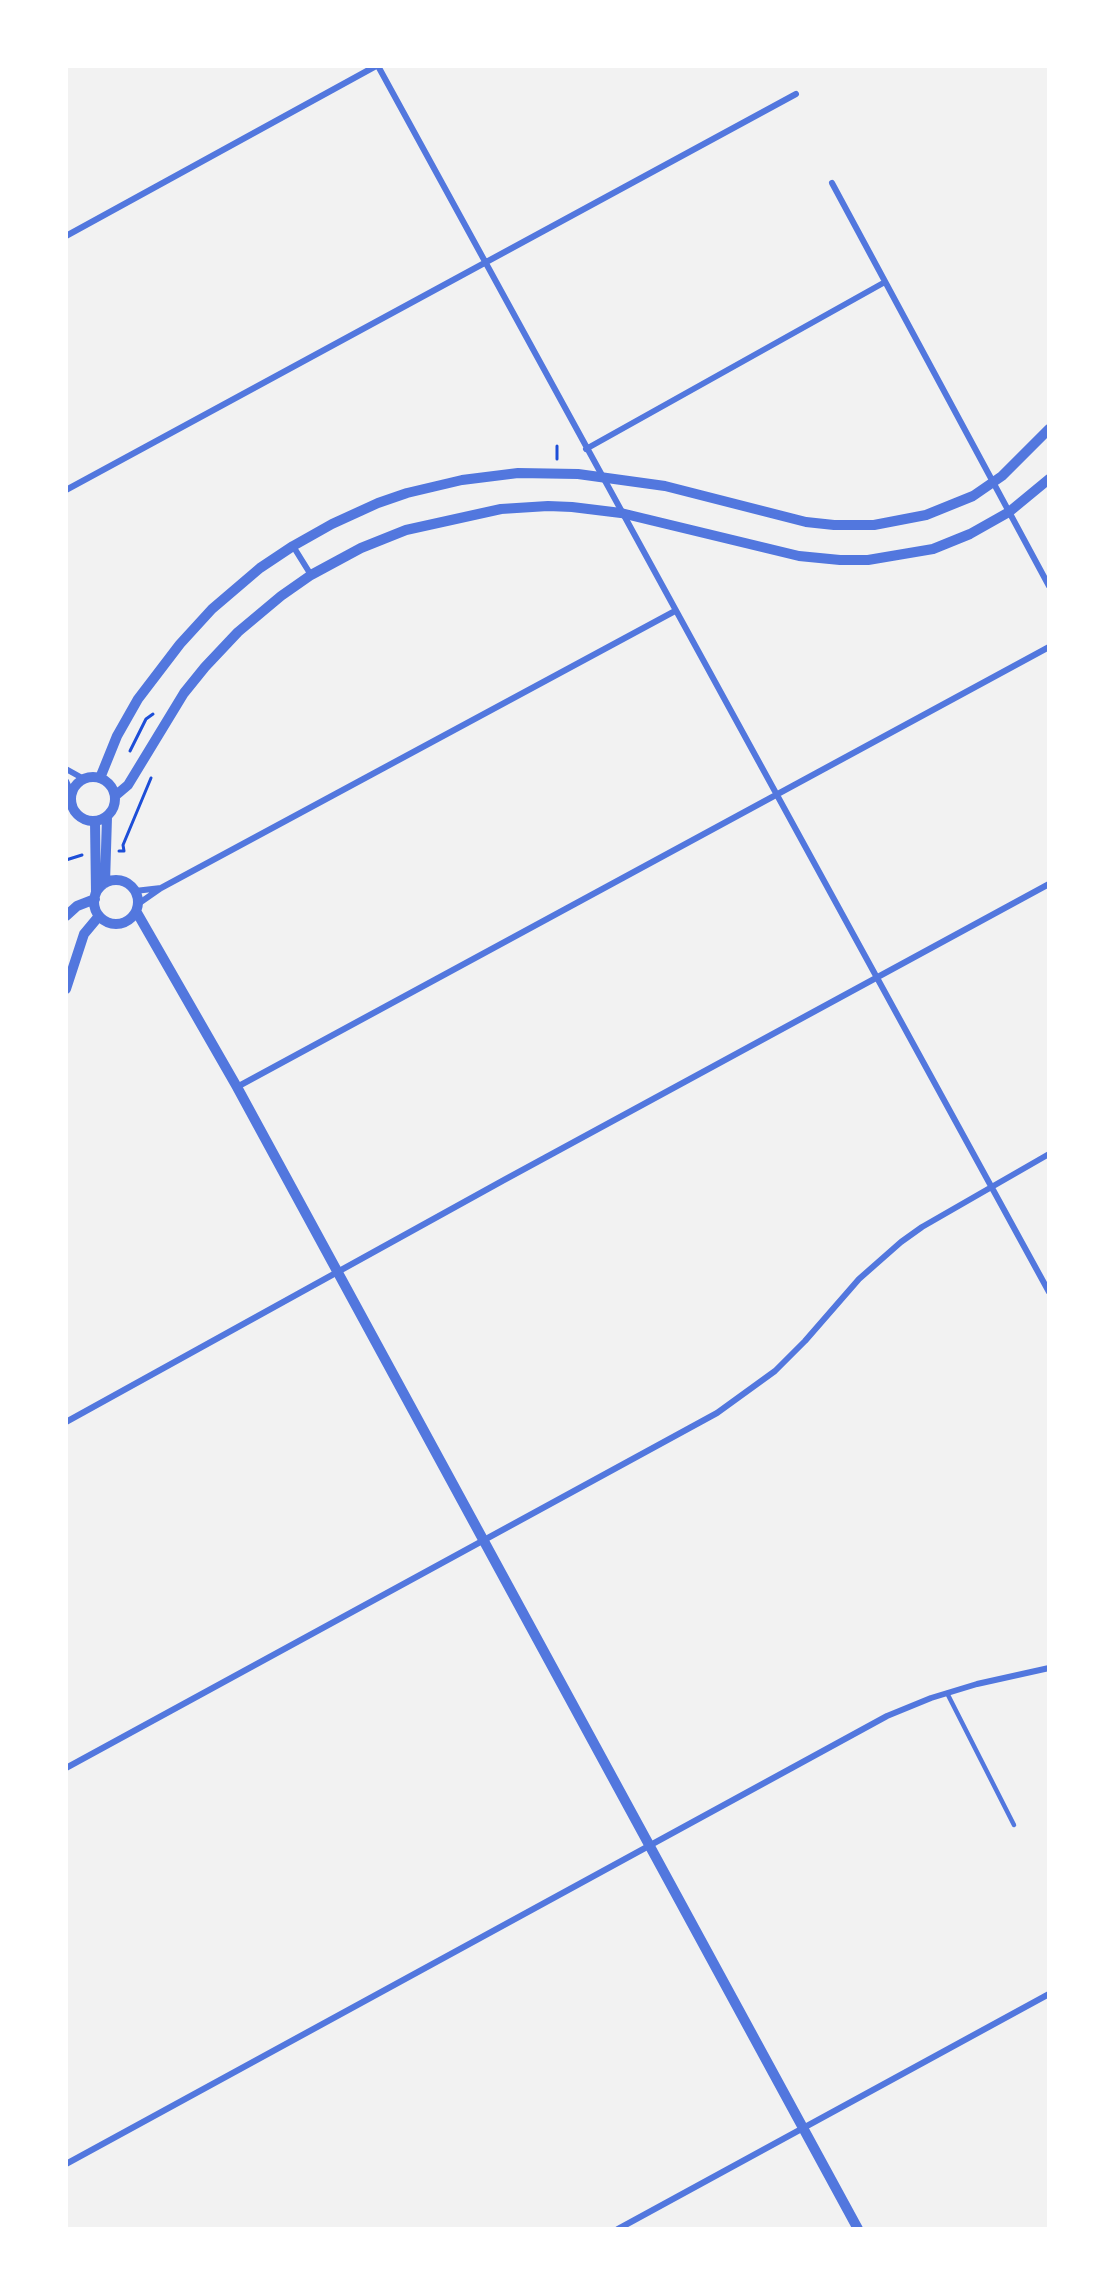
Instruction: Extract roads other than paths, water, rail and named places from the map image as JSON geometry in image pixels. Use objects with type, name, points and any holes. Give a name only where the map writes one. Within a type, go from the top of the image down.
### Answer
[{"type":"street","points":[[66,236],[377,66],[1049,1292]]},
{"type":"street","points":[[66,490],[796,94]]},
{"type":"street","points":[[832,183],[1049,585]]},
{"type":"street","points":[[586,449],[885,282]]},
{"type":"street","points":[[100,778],[110,751],[152,679],[180,644],[225,596],[260,568],[293,546],[332,524],[378,503],[432,486],[462,480],[518,473],[578,474],[665,486],[782,517],[834,525],[874,525],[916,517],[966,500],[993,484],[1049,429]]},
{"type":"street","points":[[115,796],[128,785],[184,693],[211,660],[259,613],[311,575],[361,548],[406,530],[474,514],[548,506],[621,513],[800,556],[840,561],[868,561],[911,554],[952,543],[995,522],[1049,479]]},
{"type":"street","points":[[293,546],[311,575]]},
{"type":"street","points":[[95,822],[95,909],[99,916],[112,924],[127,921],[137,908],[161,888],[675,611]]},
{"type":"street","points":[[237,1087],[1049,647]]},
{"type":"street","points":[[66,769],[84,779],[100,778],[110,785],[115,796],[114,807],[107,817],[95,822],[85,820],[75,812],[72,806],[72,794],[75,786],[84,779]]},
{"type":"street","points":[[66,781],[72,794]]},
{"type":"street","points":[[105,883],[107,817]]},
{"type":"street","points":[[66,915],[77,906],[95,897],[105,883],[112,880],[121,881],[135,891],[161,888]]},
{"type":"street","points":[[66,1422],[1049,884]]},
{"type":"street","points":[[135,891],[137,908],[151,935],[237,1087],[858,2229]]},
{"type":"street","points":[[66,989],[84,934],[99,916]]},
{"type":"street","points":[[127,921],[151,935]]},
{"type":"street","points":[[66,1768],[717,1413],[775,1371],[879,1259],[922,1227],[1049,1154]]},
{"type":"street","points":[[66,2164],[887,1716],[947,1693],[1049,1668]]},
{"type":"street","points":[[618,2229],[1049,1994]]},
{"type":"lane","points":[[947,1693],[1014,1825]]}]
